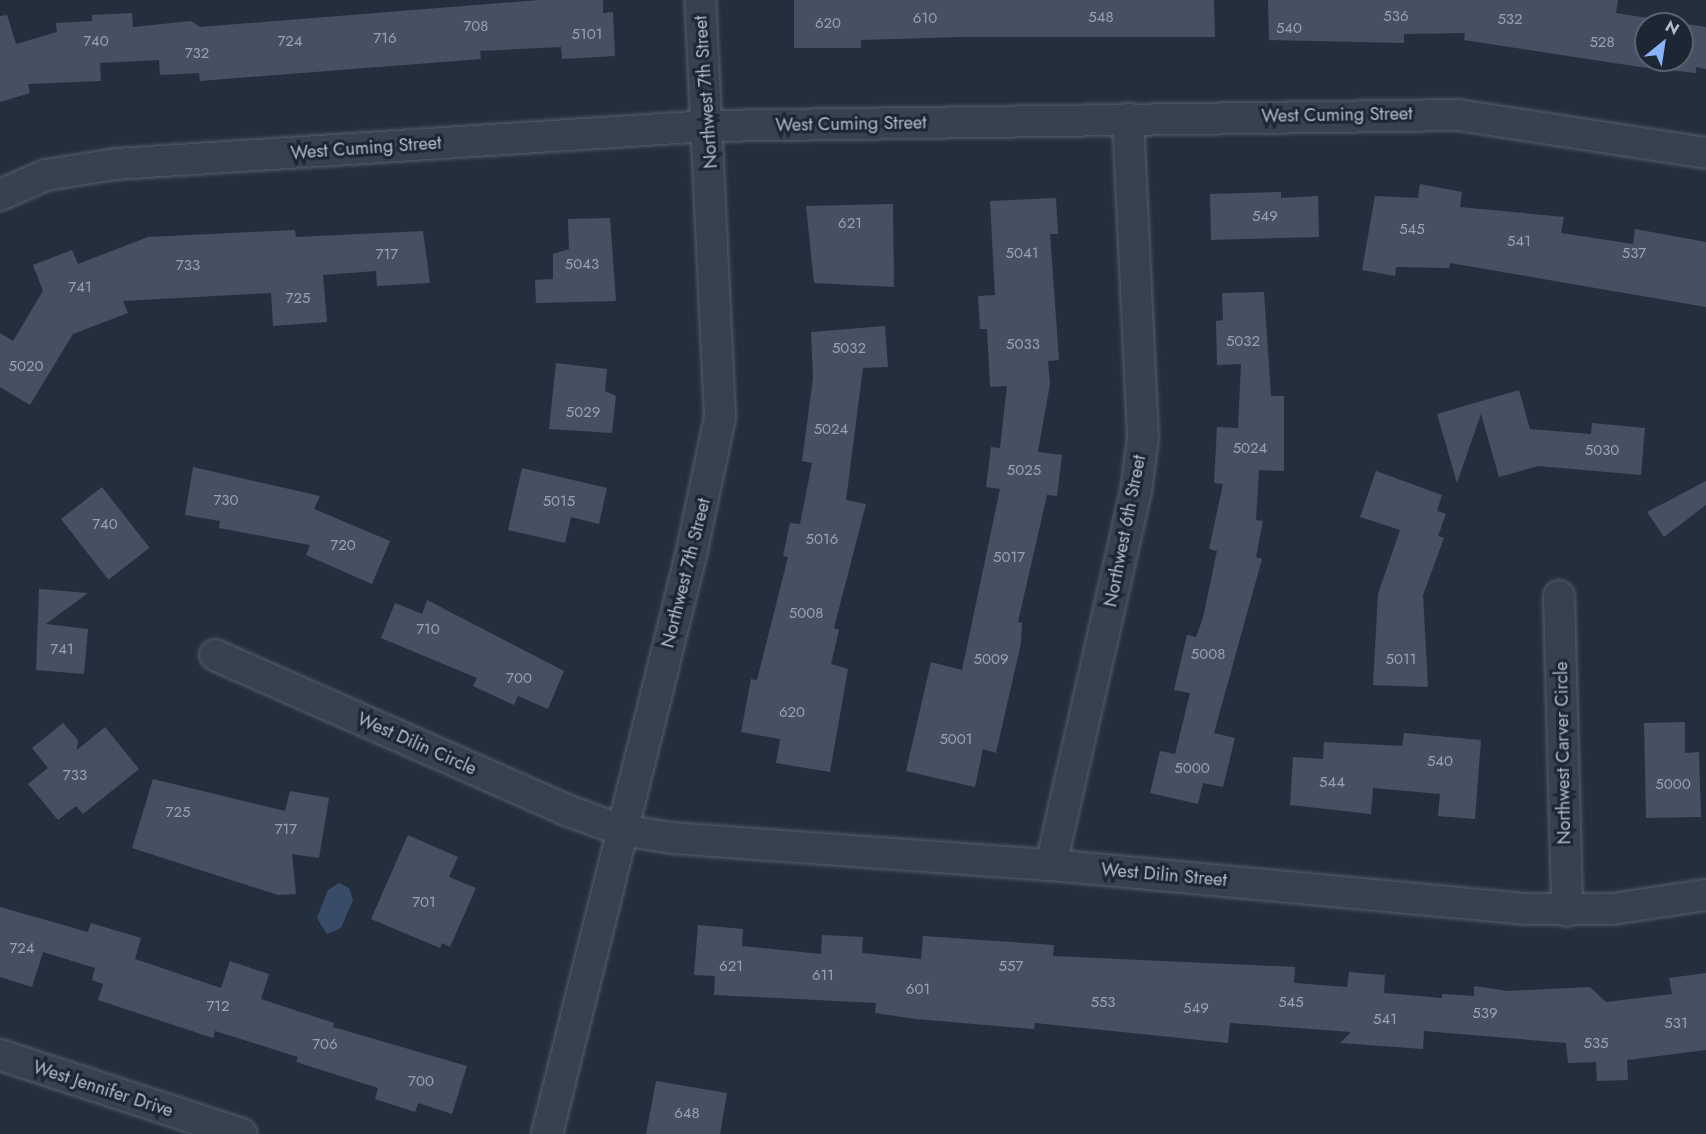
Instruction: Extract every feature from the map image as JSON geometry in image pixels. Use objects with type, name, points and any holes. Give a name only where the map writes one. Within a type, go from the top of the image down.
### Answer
[{"type":"street","name":"Northwest 7th Street","points":[[547,1134],[691,555],[720,417],[709,126],[700,0]]},
{"type":"street","name":"West Cuming Street","points":[[0,195],[46,175],[116,164],[709,126],[1128,118],[1458,115],[1706,153]]},
{"type":"street","name":"Northwest 6th Street","points":[[1051,865],[1136,492],[1143,437],[1128,118]]},
{"type":"street","name":"Northwest Carver Circle","points":[[1559,596],[1567,910]]},
{"type":"street","name":"West Dilin Circle","points":[[215,655],[621,830]]},
{"type":"street","name":"West Dilin Street","points":[[621,830],[672,838],[1051,865],[1567,910],[1706,895]]},
{"type":"street","name":"West Jennifer Drive","points":[[0,1056],[241,1134]]},
{"type":"water","points":[[339,883],[349,888],[353,900],[341,928],[327,934],[317,918],[328,890]]},
{"type":"building","points":[[539,0],[603,0],[603,13],[613,12],[615,56],[562,59],[561,47],[480,51],[481,59],[200,81],[199,73],[160,75],[159,60],[100,63],[101,81],[28,84],[30,93],[0,102],[0,16],[7,15],[16,44],[57,32],[56,23],[92,21],[92,15],[132,13],[133,27],[191,21],[200,27]]},
{"type":"building","points":[[794,0],[1214,0],[1215,37],[962,37],[861,40],[861,48],[794,48]]},
{"type":"building","points":[[1268,0],[1618,0],[1616,13],[1634,16],[1634,66],[1464,40],[1465,33],[1404,34],[1404,43],[1269,40]]},
{"type":"building","points":[[1694,25],[1706,27],[1706,69],[1696,67],[1696,73],[1687,72],[1694,72]]},
{"type":"building","points":[[1420,184],[1462,192],[1460,207],[1564,217],[1561,233],[1633,244],[1635,229],[1706,242],[1706,307],[1450,263],[1449,268],[1396,267],[1395,276],[1362,270],[1375,196],[1418,198]]},
{"type":"building","points":[[1281,192],[1281,198],[1318,196],[1319,237],[1211,240],[1210,194]]},
{"type":"building","points":[[1056,198],[1058,234],[1050,234],[1059,360],[1048,361],[1050,384],[1038,452],[1062,455],[1057,496],[1047,495],[1018,622],[1022,623],[1021,643],[996,753],[983,749],[975,787],[906,771],[931,662],[962,670],[1000,489],[986,487],[991,447],[1000,448],[1007,386],[990,387],[987,329],[980,329],[978,296],[995,295],[990,201]]},
{"type":"building","points":[[893,204],[894,287],[814,283],[806,206]]},
{"type":"building","points":[[610,218],[616,301],[536,303],[535,280],[553,279],[553,254],[569,249],[568,219]]},
{"type":"building","points":[[295,230],[296,237],[423,231],[430,283],[377,286],[376,271],[323,275],[327,322],[273,326],[271,293],[123,301],[128,313],[73,334],[30,405],[0,387],[0,333],[13,341],[43,291],[33,265],[72,250],[78,264],[148,237]]},
{"type":"building","points":[[1264,292],[1271,396],[1284,396],[1284,471],[1259,470],[1256,520],[1263,521],[1256,557],[1262,559],[1214,733],[1235,738],[1223,787],[1203,783],[1198,804],[1150,793],[1160,751],[1175,754],[1190,693],[1174,690],[1187,635],[1196,637],[1203,618],[1217,551],[1209,549],[1223,484],[1214,483],[1217,427],[1238,428],[1241,364],[1217,365],[1216,321],[1223,320],[1222,293]]},
{"type":"building","points":[[885,326],[888,367],[863,368],[846,500],[866,504],[834,628],[839,630],[831,664],[848,669],[830,772],[776,763],[780,739],[741,732],[751,679],[757,680],[788,557],[783,556],[790,523],[800,524],[812,463],[802,461],[813,378],[811,332]]},
{"type":"building","points":[[556,363],[607,369],[605,391],[616,396],[612,433],[549,429]]},
{"type":"building","points":[[1519,390],[1530,429],[1591,434],[1592,423],[1645,428],[1641,475],[1538,466],[1499,477],[1481,414],[1457,483],[1437,414]]},
{"type":"building","points":[[193,467],[320,496],[314,509],[390,541],[372,584],[306,555],[310,545],[219,528],[220,521],[185,515]]},
{"type":"building","points":[[522,468],[607,488],[599,524],[571,517],[565,543],[508,530]]},
{"type":"building","points":[[1376,471],[1442,495],[1437,511],[1446,514],[1438,536],[1444,538],[1423,595],[1428,687],[1373,685],[1378,594],[1400,530],[1360,517]]},
{"type":"building","points":[[1706,481],[1706,505],[1664,537],[1647,512]]},
{"type":"building","points":[[102,487],[149,548],[108,580],[61,519]]},
{"type":"building","points":[[39,589],[88,593],[46,624],[88,629],[84,674],[36,670]]},
{"type":"building","points":[[427,600],[564,671],[548,709],[518,696],[514,705],[473,686],[477,678],[381,638],[395,603],[422,614]]},
{"type":"building","points":[[1685,722],[1685,753],[1699,752],[1701,817],[1646,818],[1644,723]]},
{"type":"building","points":[[63,723],[78,740],[77,750],[105,727],[139,769],[83,814],[76,806],[58,820],[28,784],[48,768],[32,748]]},
{"type":"building","points":[[1404,733],[1481,740],[1475,819],[1438,816],[1440,794],[1373,788],[1371,814],[1290,805],[1293,757],[1323,759],[1324,742],[1402,746]]},
{"type":"building","points":[[153,779],[285,811],[290,791],[329,798],[319,858],[292,854],[296,894],[278,895],[132,848]]},
{"type":"building","points":[[408,835],[458,857],[449,877],[476,888],[450,947],[442,943],[440,948],[371,919]]},
{"type":"building","points":[[0,907],[88,932],[91,923],[141,938],[135,959],[221,988],[230,961],[269,974],[261,999],[334,1023],[333,1027],[467,1066],[452,1114],[418,1103],[415,1112],[375,1099],[378,1088],[296,1062],[298,1057],[215,1031],[213,1038],[98,1000],[103,984],[92,980],[95,968],[43,952],[32,987],[0,977]]},
{"type":"building","points":[[698,925],[743,929],[742,946],[821,954],[822,935],[863,937],[862,953],[921,959],[923,936],[1054,945],[1053,956],[1295,967],[1294,983],[1347,987],[1349,972],[1385,975],[1384,993],[1442,998],[1442,994],[1474,996],[1474,986],[1508,991],[1590,987],[1606,1002],[1672,994],[1669,978],[1706,973],[1706,1050],[1627,1060],[1628,1080],[1597,1081],[1596,1062],[1568,1063],[1566,1043],[1424,1031],[1423,1049],[1340,1043],[1351,1032],[1230,1023],[1228,1043],[1035,1023],[1034,1029],[916,1019],[875,1013],[876,1003],[714,995],[715,976],[694,975]]},
{"type":"building","points":[[656,1081],[727,1093],[720,1134],[646,1134]]}]
